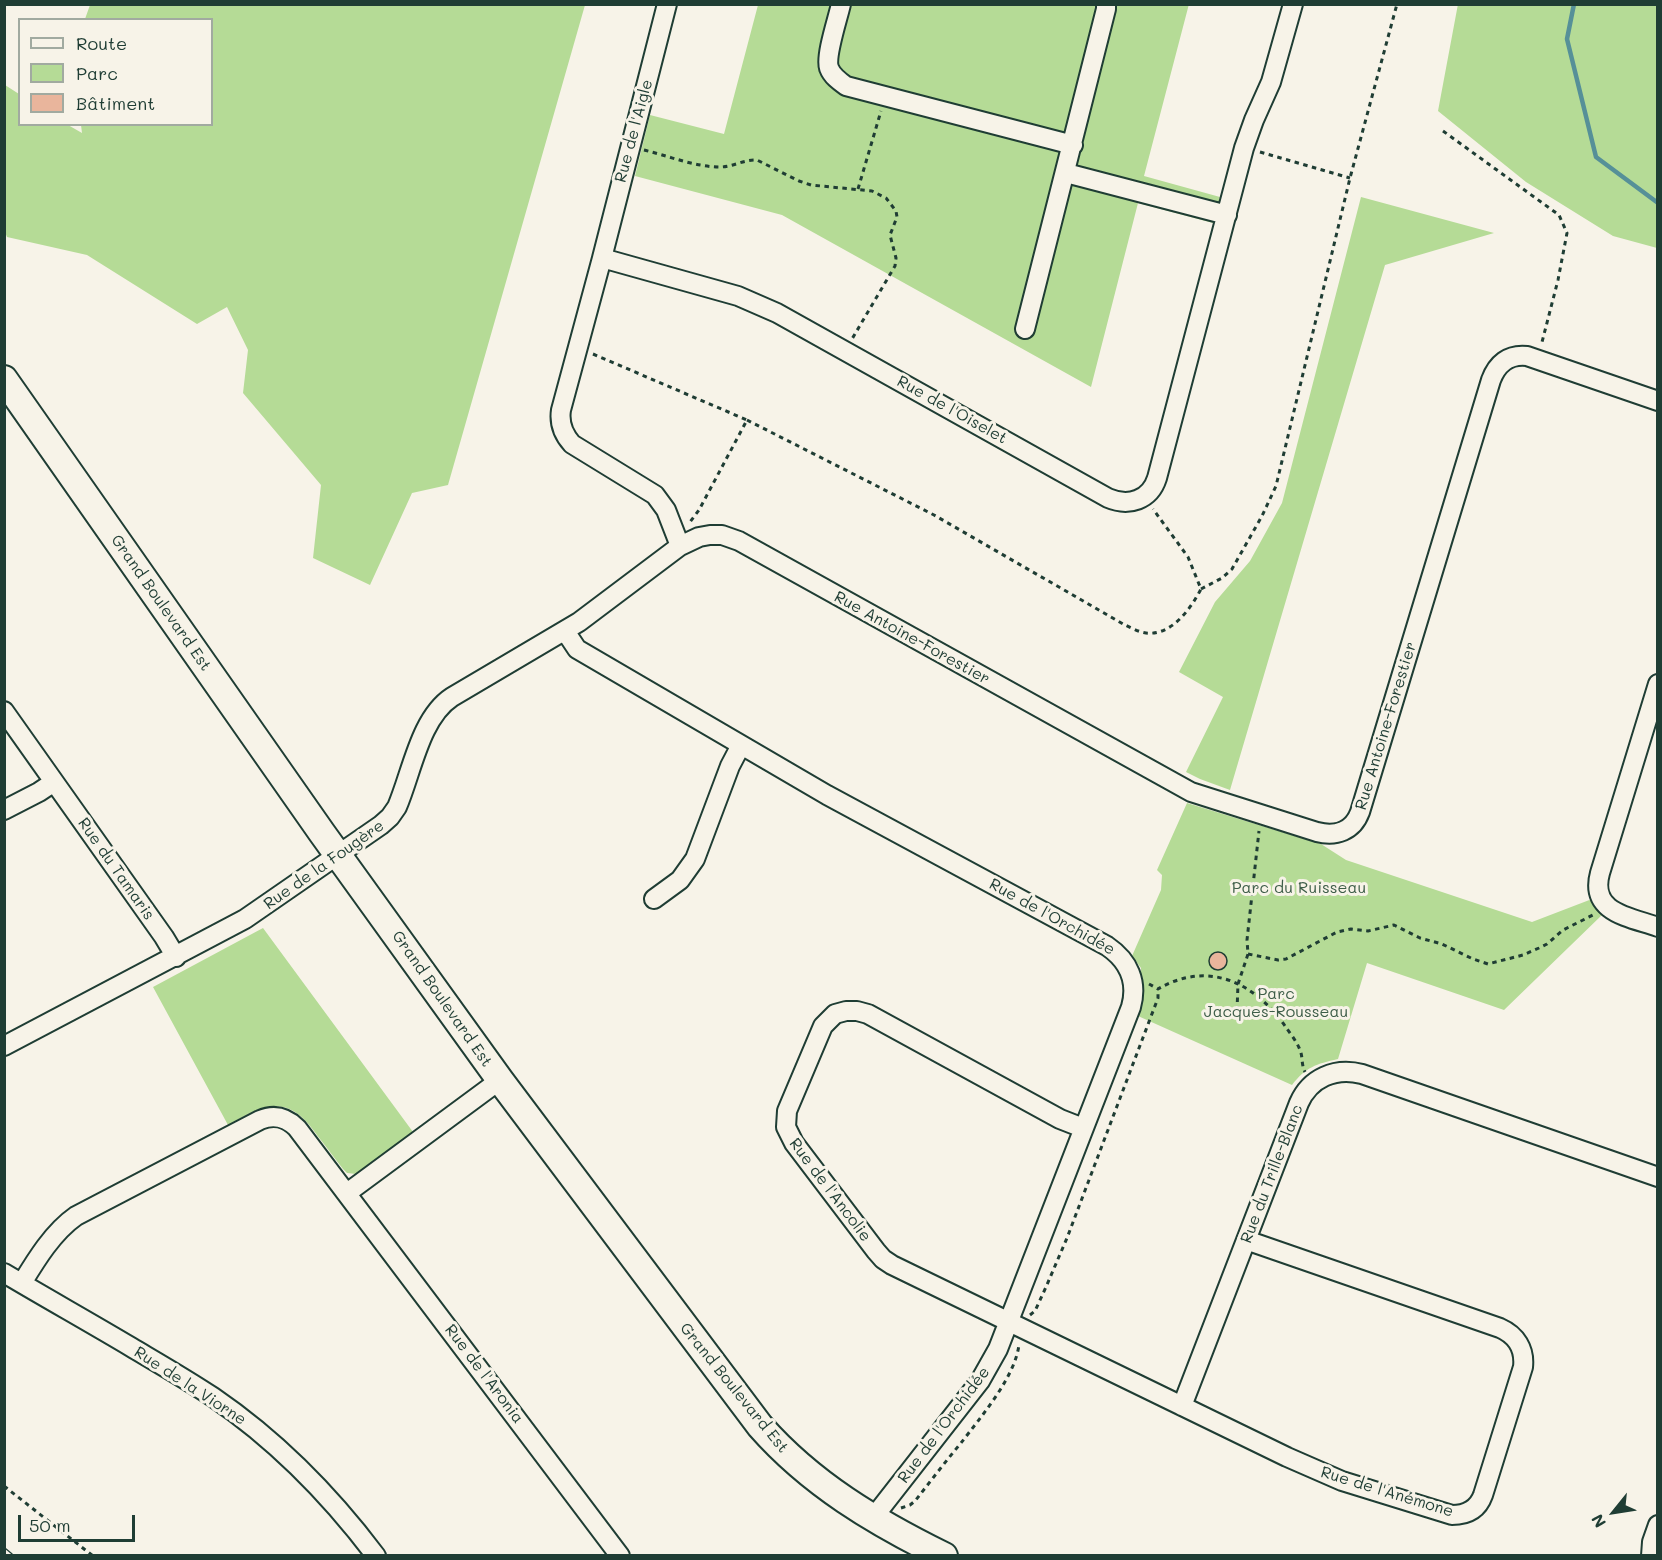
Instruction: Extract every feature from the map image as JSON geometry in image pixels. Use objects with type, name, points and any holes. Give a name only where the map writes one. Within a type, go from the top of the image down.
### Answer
[{"type":"street","name":"Rue de l'Aigle","points":[[602,258],[667,4]]},
{"type":"street","points":[[841,4],[827,58],[829,68],[846,86],[1072,145]]},
{"type":"street","points":[[1025,329],[1106,4]]},
{"type":"street","points":[[1145,496],[1157,478],[1244,148],[1271,82],[1293,4]]},
{"type":"street","points":[[1065,174],[1227,215]]},
{"type":"street","points":[[602,258],[561,415],[561,426],[566,436],[577,447],[655,495],[666,510],[680,546]]},
{"type":"street","name":"Rue de l'Oiselet","points":[[602,258],[748,299],[846,351],[1108,498],[1119,502],[1130,502],[1145,496]]},
{"type":"street","name":"Rue Antoine-Forestier","points":[[732,538],[1191,792],[1329,835],[1348,828],[1358,817],[1494,373],[1499,365],[1512,357],[1527,356],[1658,401]]},
{"type":"street","name":"Grand Boulevard Est","points":[[4,379],[192,648],[500,1080],[760,1426],[775,1444],[836,1495],[873,1518],[944,1556]]},
{"type":"street","name":"Rue de la Fougère","points":[[4,1046],[176,957],[258,911],[381,825],[394,812],[428,723],[441,706],[565,631],[613,598],[680,546],[699,537],[710,535],[732,538]]},
{"type":"street","name":"Rue de l'Orchidée","points":[[565,631],[577,649],[827,795],[1105,945],[1122,958],[1129,970],[1133,982],[1132,1001],[992,1361],[980,1381],[873,1518]]},
{"type":"street","points":[[1658,684],[1598,882],[1600,896],[1605,904],[1617,913],[1658,927]]},
{"type":"street","name":"Rue du Tamaris","points":[[4,711],[176,957]]},
{"type":"street","points":[[654,899],[680,880],[695,858],[730,766],[741,745]]},
{"type":"street","points":[[4,810],[54,782]]},
{"type":"street","name":"Rue de l'Ancolie","points":[[1009,1322],[892,1265],[879,1255],[790,1136],[785,1122],[788,1106],[823,1026],[835,1014],[851,1010],[868,1014],[1060,1119],[1083,1128]]},
{"type":"street","name":"Rue du Trille-Blanc","points":[[1182,1406],[1302,1097],[1314,1083],[1324,1076],[1337,1072],[1362,1074],[1658,1177]]},
{"type":"street","points":[[347,1193],[500,1080]]},
{"type":"street","name":"Rue de l'Aronia","points":[[22,1283],[46,1248],[65,1225],[76,1216],[264,1118],[280,1117],[294,1124],[347,1193],[611,1552]]},
{"type":"street","name":"Rue de l'Anémone","points":[[1009,1322],[1327,1475],[1452,1515],[1462,1515],[1476,1508],[1482,1500],[1523,1367],[1522,1351],[1513,1337],[1500,1328],[1246,1240]]},
{"type":"street","name":"Rue de la Viorne","points":[[4,1273],[186,1379],[245,1421],[314,1482],[358,1531],[376,1556]]},
{"type":"street","points":[[1651,1556],[1652,1542],[1658,1525]]},
{"type":"path","points":[[578,348],[747,420],[934,516],[1123,624],[1147,633],[1163,630],[1192,606],[1201,589],[1222,578],[1232,568],[1262,516],[1276,486],[1350,178],[1397,4]]},
{"type":"path","points":[[858,189],[885,96]]},
{"type":"path","points":[[1443,131],[1559,215],[1567,232],[1558,280],[1538,359]]},
{"type":"path","points":[[630,147],[715,167],[757,160],[812,185],[858,189],[878,193],[886,198],[897,217],[890,235],[896,258],[895,266],[846,351]]},
{"type":"path","points":[[1244,148],[1350,178]]},
{"type":"path","points":[[680,546],[690,522],[699,510],[747,420]]},
{"type":"path","points":[[1145,496],[1188,557],[1201,589]]},
{"type":"path","points":[[1237,1011],[1238,984],[1248,954],[1247,940],[1256,850],[1262,814]]},
{"type":"path","points":[[1248,954],[1278,960],[1286,959],[1337,932],[1351,929],[1368,931],[1394,925],[1420,938],[1442,944],[1488,964],[1523,955],[1547,944],[1556,934],[1598,912],[1605,904]]},
{"type":"path","points":[[1158,989],[1176,980],[1196,976],[1217,977],[1238,984],[1264,1001],[1276,1014],[1299,1047],[1302,1066],[1307,1074]]},
{"type":"path","points":[[1143,983],[1158,989]]},
{"type":"path","points":[[1030,1316],[1035,1311],[1067,1238],[1158,998],[1158,989]]},
{"type":"path","name":"Rue de l'Orchidée","points":[[902,1508],[915,1501],[992,1402],[1006,1379],[1019,1345]]},
{"type":"path","points":[[4,1486],[93,1556]]},
{"type":"green space","points":[[1189,4],[1144,176],[1220,197],[1213,223],[1138,203],[1091,387],[782,215],[635,176],[650,115],[724,134],[758,5]]},
{"type":"green space","points":[[1458,4],[1657,5],[1657,248],[1613,236],[1526,182],[1438,111]]},
{"type":"green space","points":[[90,5],[585,5],[448,485],[412,493],[370,585],[313,558],[321,485],[243,393],[248,350],[227,307],[197,324],[87,255],[7,237],[5,232],[5,85],[18,93],[18,126],[70,126],[82,133],[81,126],[213,126],[213,18],[85,18]]},
{"type":"green space","points":[[1361,197],[1494,233],[1385,265],[1230,790],[1186,772],[1223,697],[1179,672],[1215,602],[1250,561],[1282,503]]},
{"type":"green space","points":[[1187,803],[1321,844],[1346,860],[1532,922],[1592,899],[1602,915],[1504,1010],[1367,963],[1338,1059],[1312,1067],[1292,1085],[1138,1016],[1141,968],[1132,956],[1161,890],[1162,875],[1157,870]]},
{"type":"green space","points":[[263,928],[413,1132],[356,1174],[347,1173],[309,1125],[292,1110],[276,1106],[267,1107],[228,1125],[153,987]]},
{"type":"building","points":[[1218,952],[1224,955],[1227,961],[1224,967],[1218,970],[1212,967],[1209,961],[1212,955]]},
{"type":"waterway","points":[[1574,4],[1567,39],[1596,157],[1658,203]]},
{"type":"railway","points":[[4,1551],[10,1556]]},
{"type":"park label","name":"Parc du Ruisseau","points":[[1299,888]]},
{"type":"park label","name":"Parc Jacques-Rousseau","points":[[1276,1003]]}]
